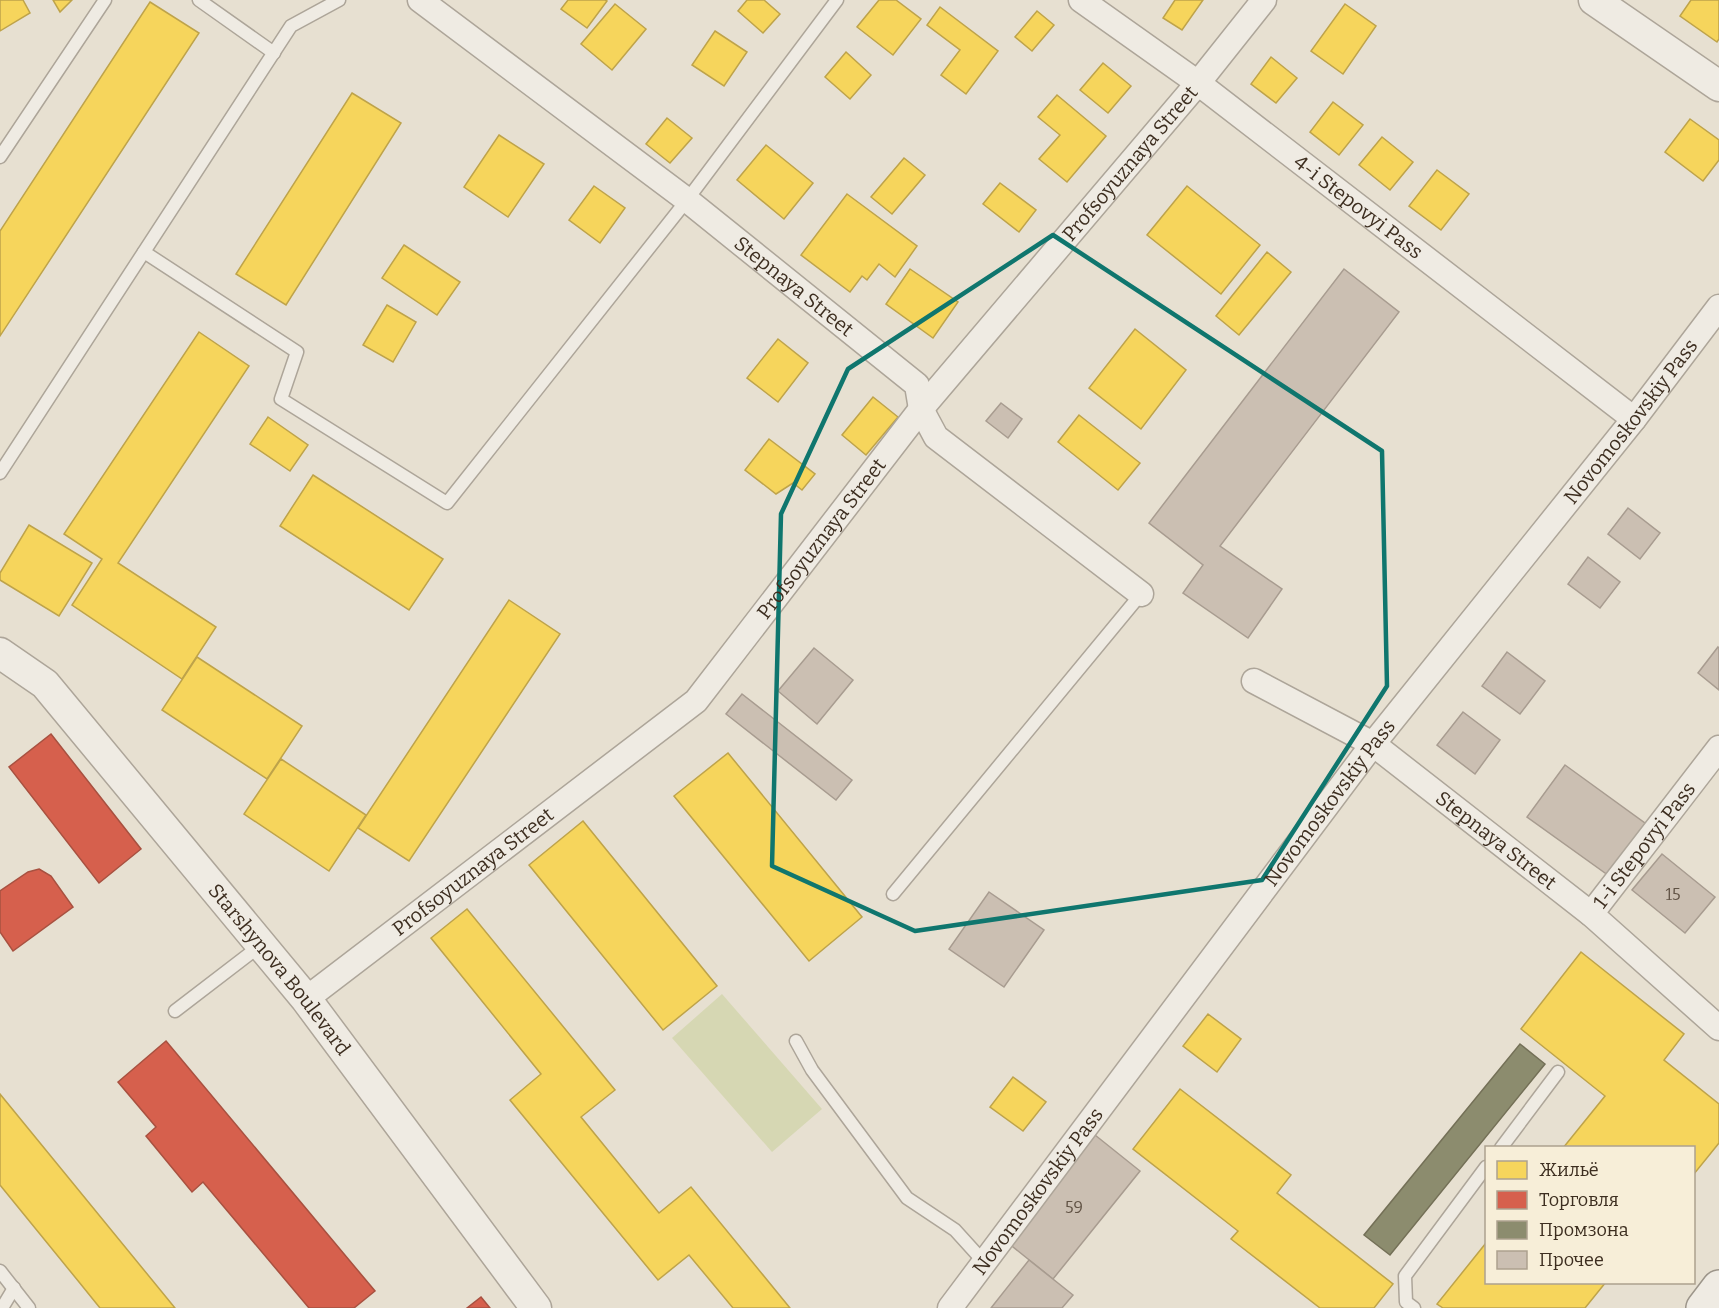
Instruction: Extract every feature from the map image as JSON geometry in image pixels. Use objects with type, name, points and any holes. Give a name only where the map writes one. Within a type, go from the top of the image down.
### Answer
[{"type":"main road","points":[[1703,1308],[1719,1287]]},
{"type":"street","name":"Stepnaya Street","points":[[420,0],[687,200],[917,385],[921,409],[936,437],[1141,594]]},
{"type":"street","name":"4-i Stepovyi Pass","points":[[1082,0],[1198,83],[1634,419]]},
{"type":"street","name":"Profsoyuznaya Street","points":[[306,999],[696,701],[921,409],[1198,83],[1264,0]]},
{"type":"street","points":[[1594,0],[1719,86]]},
{"type":"street","name":"Novomoskovskiy Pass","points":[[950,1308],[1373,744],[1634,419],[1719,307]]},
{"type":"street","name":"Starshynova Boulevard","points":[[0,653],[45,684],[306,999],[536,1308]]},
{"type":"street","name":"Stepnaya Street","points":[[1254,681],[1373,744],[1591,914],[1719,1028]]},
{"type":"street","name":"1-i Stepovyi Pass","points":[[1591,914],[1719,748]]},
{"type":"lane","points":[[0,157],[105,0]]},
{"type":"lane","points":[[199,0],[274,53]]},
{"type":"lane","points":[[0,473],[291,26],[339,0]]},
{"type":"lane","points":[[144,252],[297,352],[281,399],[447,503],[687,200],[837,0]]},
{"type":"lane","points":[[893,894],[1141,594]]},
{"type":"lane","points":[[175,1011],[261,945]]},
{"type":"lane","points":[[796,1041],[812,1070],[907,1198],[955,1230],[984,1262]]},
{"type":"lane","points":[[1502,1146],[1558,1072]]},
{"type":"lane","points":[[1414,1308],[1406,1302],[1405,1276],[1485,1168]]},
{"type":"lane","points":[[0,1271],[29,1308]]},
{"type":"lane","points":[[2,1308],[14,1288]]},
{"type":"highlighted area","points":[[1053,235],[1382,451],[1387,686],[1262,880],[915,931],[772,866],[781,514],[848,369]]},
{"type":"green space","points":[[722,994],[822,1109],[772,1152],[672,1038]]},
{"type":"building: Жильё","points":[[0,0],[23,0],[30,13],[0,31]]},
{"type":"building: Жильё","points":[[53,0],[72,0],[60,12]]},
{"type":"building: Жильё","points":[[568,0],[607,1],[587,28],[561,9]]},
{"type":"building: Жильё","points":[[747,0],[764,0],[780,14],[763,33],[738,11]]},
{"type":"building: Жильё","points":[[879,0],[896,0],[921,19],[893,55],[857,27]]},
{"type":"building: Жильё","points":[[1175,0],[1203,0],[1182,30],[1163,18]]},
{"type":"building: Жильё","points":[[1691,0],[1719,0],[1719,39],[1717,42],[1680,16]]},
{"type":"building: Жильё","points":[[150,2],[199,33],[0,336],[0,231]]},
{"type":"building: Жильё","points":[[615,4],[646,29],[612,70],[581,44]]},
{"type":"building: Жильё","points":[[1345,4],[1376,26],[1343,74],[1311,51]]},
{"type":"building: Жильё","points":[[940,7],[998,51],[966,94],[941,75],[960,50],[927,25]]},
{"type":"building: Жильё","points":[[1037,11],[1054,25],[1032,51],[1015,37]]},
{"type":"building: Жильё","points":[[715,31],[747,52],[724,86],[692,65]]},
{"type":"building: Жильё","points":[[846,52],[871,75],[850,99],[825,77]]},
{"type":"building: Жильё","points":[[1271,57],[1297,78],[1276,103],[1251,84]]},
{"type":"building: Жильё","points":[[1103,63],[1131,86],[1108,113],[1080,90]]},
{"type":"building: Жильё","points":[[352,93],[401,123],[286,305],[236,274]]},
{"type":"building: Жильё","points":[[1057,95],[1106,136],[1067,182],[1039,159],[1060,135],[1038,117]]},
{"type":"building: Жильё","points":[[1333,102],[1363,125],[1339,155],[1310,132]]},
{"type":"building: Жильё","points":[[667,118],[692,138],[670,163],[646,144]]},
{"type":"building: Жильё","points":[[1690,119],[1719,140],[1719,160],[1703,181],[1665,152]]},
{"type":"building: Жильё","points":[[499,135],[544,164],[508,217],[464,187]]},
{"type":"building: Жильё","points":[[1382,137],[1413,162],[1390,190],[1359,165]]},
{"type":"building: Жильё","points":[[766,145],[813,183],[784,219],[737,180]]},
{"type":"building: Жильё","points":[[904,158],[925,175],[892,214],[871,197]]},
{"type":"building: Жильё","points":[[1437,170],[1469,194],[1441,230],[1409,206]]},
{"type":"building: Жильё","points":[[1000,183],[1036,210],[1019,232],[983,204]]},
{"type":"building: Жильё","points":[[594,186],[625,208],[600,243],[569,220]]},
{"type":"building: Жильё","points":[[1187,186],[1260,245],[1221,294],[1147,235]]},
{"type":"building: Жильё","points":[[847,194],[917,246],[895,277],[879,264],[867,280],[862,276],[850,292],[801,255]]},
{"type":"building: Жильё","points":[[404,245],[460,282],[437,315],[382,278]]},
{"type":"building: Жильё","points":[[1267,252],[1291,272],[1239,335],[1216,316]]},
{"type":"building: Жильё","points":[[910,269],[958,302],[933,338],[886,304]]},
{"type":"building: Жильё","points":[[387,305],[416,322],[393,362],[363,345]]},
{"type":"building: Жильё","points":[[1135,329],[1186,370],[1141,429],[1089,388]]},
{"type":"building: Жильё","points":[[199,332],[249,366],[118,563],[216,627],[182,679],[72,605],[102,559],[64,534]]},
{"type":"building: Жильё","points":[[778,339],[808,363],[778,402],[747,378]]},
{"type":"building: Жильё","points":[[873,397],[898,417],[866,455],[842,435]]},
{"type":"building: Жильё","points":[[1079,415],[1140,463],[1118,490],[1058,442]]},
{"type":"building: Жильё","points":[[268,417],[308,445],[290,471],[250,444]]},
{"type":"building: Жильё","points":[[769,439],[815,474],[802,490],[793,483],[776,494],[745,470]]},
{"type":"building: Жильё","points":[[313,475],[443,559],[409,610],[280,526]]},
{"type":"building: Жильё","points":[[29,525],[92,563],[59,616],[0,580],[0,573]]},
{"type":"building: Жильё","points":[[509,600],[560,634],[409,861],[358,828]]},
{"type":"building: Жильё","points":[[197,657],[302,726],[267,779],[162,710]]},
{"type":"building: Жильё","points":[[728,753],[862,917],[809,961],[674,796]]},
{"type":"building: Жильё","points":[[281,759],[366,815],[329,871],[244,814]]},
{"type":"building: Жильё","points":[[583,821],[717,986],[663,1030],[529,865]]},
{"type":"building: Жильё","points":[[467,909],[615,1090],[581,1117],[659,1213],[691,1187],[790,1308],[733,1308],[689,1255],[658,1280],[510,1100],[541,1074],[431,938]]},
{"type":"building: Жильё","points":[[1581,952],[1684,1034],[1664,1060],[1719,1104],[1719,1143],[1695,1173],[1695,1146],[1565,1146],[1605,1096],[1521,1029]]},
{"type":"building: Жильё","points":[[1208,1014],[1241,1039],[1217,1072],[1183,1046]]},
{"type":"building: Жильё","points":[[1013,1077],[1046,1102],[1023,1131],[990,1107]]},
{"type":"building: Жильё","points":[[1180,1089],[1291,1175],[1277,1193],[1393,1284],[1374,1308],[1320,1308],[1231,1239],[1238,1231],[1133,1149]]},
{"type":"building: Жильё","points":[[0,1094],[175,1308],[100,1308],[0,1185]]},
{"type":"building: Жильё","points":[[1485,1244],[1485,1284],[1604,1284],[1585,1308],[1443,1308],[1437,1304]]},
{"type":"building: Торговля","points":[[51,734],[141,849],[99,883],[9,767]]},
{"type":"building: Торговля","points":[[39,869],[51,876],[73,907],[13,951],[0,932],[0,891],[28,872]]},
{"type":"building: Торговля","points":[[166,1041],[375,1291],[354,1308],[309,1308],[203,1182],[192,1192],[146,1136],[156,1127],[118,1082]]},
{"type":"building: Торговля","points":[[481,1297],[490,1308],[467,1308]]},
{"type":"building: Промзона","points":[[1520,1044],[1545,1064],[1390,1255],[1364,1235]]},
{"type":"building: Прочее","points":[[1344,269],[1399,312],[1220,546],[1282,589],[1248,638],[1183,593],[1203,565],[1149,523]]},
{"type":"building: Прочее","points":[[1001,403],[1022,419],[1008,438],[986,421]]},
{"type":"building: Прочее","points":[[1628,508],[1660,533],[1640,559],[1608,534]]},
{"type":"building: Прочее","points":[[1588,557],[1620,582],[1600,608],[1568,584]]},
{"type":"building: Прочее","points":[[814,648],[853,680],[817,724],[778,691]]},
{"type":"building: Прочее","points":[[1719,648],[1719,690],[1698,673]]},
{"type":"building: Прочее","points":[[1507,652],[1545,681],[1520,714],[1482,686]]},
{"type":"building: Прочее","points":[[742,694],[852,780],[836,800],[726,714]]},
{"type":"building: Прочее","points":[[1463,712],[1500,740],[1475,774],[1437,745]]},
{"type":"building: Прочее","points":[[1565,765],[1649,826],[1612,878],[1527,817]]},
{"type":"building: Прочее","points":[[1662,854],[1715,897],[1685,933],[1632,890]]},
{"type":"building: Прочее","points":[[989,892],[1044,930],[1004,987],[949,949]]},
{"type":"building: Прочее","points":[[1095,1135],[1140,1171],[1053,1279],[1008,1243]]},
{"type":"building: Прочее","points":[[1029,1260],[1073,1295],[1062,1308],[991,1308]]}]
